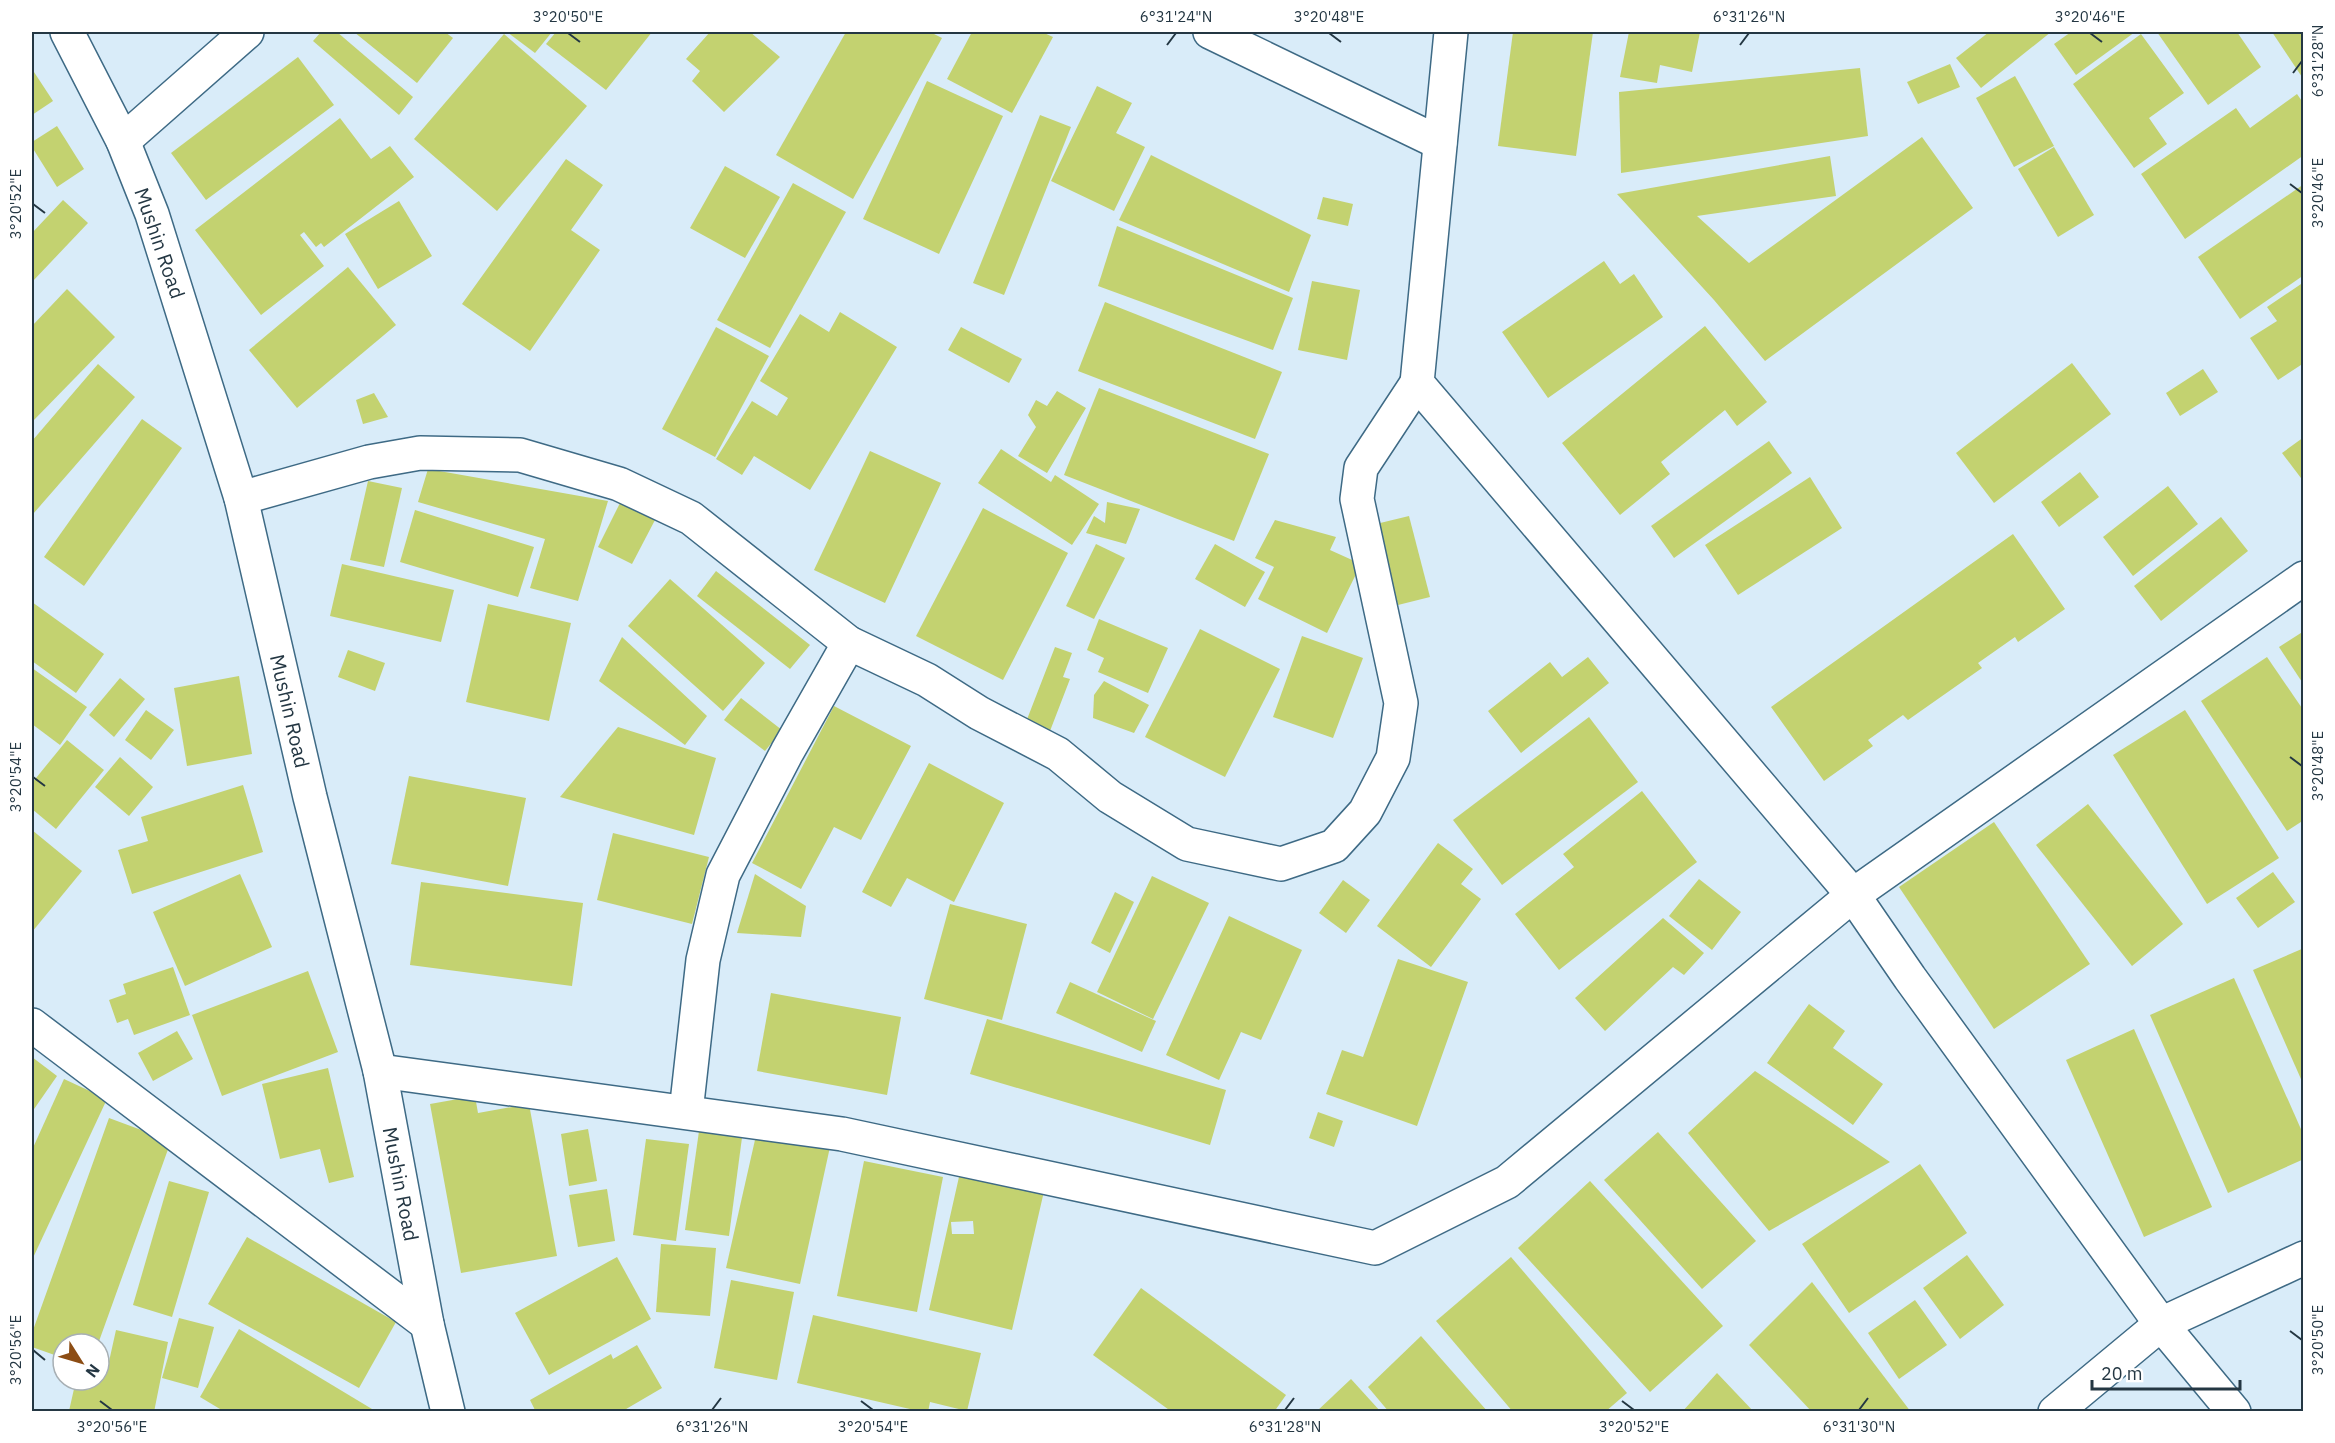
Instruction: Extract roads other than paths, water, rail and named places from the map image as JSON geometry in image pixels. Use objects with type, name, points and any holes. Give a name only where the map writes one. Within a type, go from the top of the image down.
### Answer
[{"type":"street","name":"Mushin Road","points":[[67,32],[123,141],[152,214],[241,498],[310,797],[380,1071],[427,1323],[448,1412]]},
{"type":"street","points":[[123,141],[247,32]]},
{"type":"street","points":[[1210,32],[1440,143]]},
{"type":"street","points":[[241,498],[369,462],[420,453],[520,455],[619,484],[691,518],[849,643],[927,680],[1058,754],[1110,797],[1187,844],[1281,864],[1334,846],[1365,812],[1393,758],[1401,703],[1357,499],[1361,468],[1417,383],[1451,32]]},
{"type":"street","points":[[1417,383],[1853,895],[1910,978],[2161,1324],[2234,1412]]},
{"type":"street","points":[[380,1071],[842,1134],[1375,1248],[1507,1182],[1853,895],[2304,578]]},
{"type":"street","points":[[686,1112],[703,960],[723,874],[787,752],[849,643]]},
{"type":"street","points":[[32,1024],[427,1323]]},
{"type":"street","points":[[2055,1412],[2161,1324],[2304,1258]]}]
